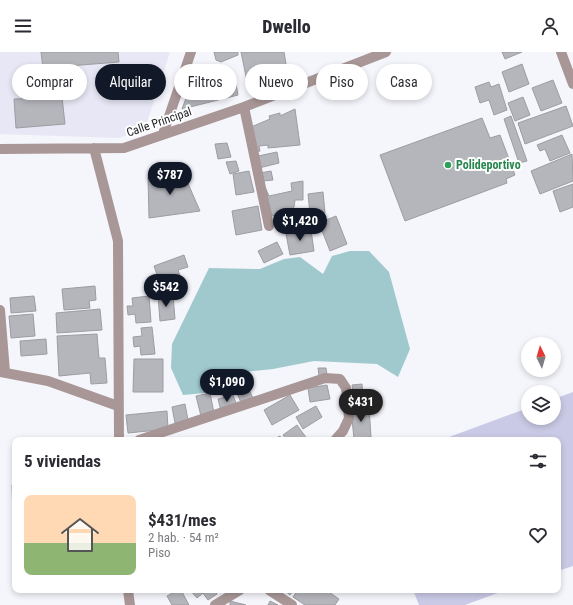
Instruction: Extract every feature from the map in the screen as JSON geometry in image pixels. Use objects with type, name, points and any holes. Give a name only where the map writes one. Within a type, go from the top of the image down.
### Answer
[{"type":"street","points":[[163,134],[192,52]]},
{"type":"street","name":"Calle Principal","points":[[0,148],[124,148],[244,107],[386,52]]},
{"type":"street","points":[[561,52],[573,84]]},
{"type":"street","points":[[244,107],[269,226]]},
{"type":"street","points":[[94,148],[118,241],[119,437]]},
{"type":"street","points":[[0,310],[3,372],[48,381],[118,406]]},
{"type":"street","points":[[148,437],[325,378],[340,379],[346,388],[350,418],[343,431],[338,437]]},
{"type":"street","points":[[128,593],[130,605]]},
{"type":"street","points":[[215,605],[235,593]]},
{"type":"street","points":[[274,593],[292,605]]},
{"type":"shaded area","points":[[0,52],[170,52],[166,64],[95,64],[95,100],[154,100],[145,128],[119,138],[0,134]]},
{"type":"shaded area","points":[[350,251],[369,251],[389,272],[410,349],[398,377],[377,364],[314,361],[273,369],[233,373],[217,392],[183,395],[171,368],[172,344],[209,268],[260,269],[284,259],[300,257],[323,274],[332,256]]},
{"type":"shaded area","points":[[573,392],[573,566],[561,570],[561,437],[449,437],[521,411],[521,425],[561,425],[561,396]]},
{"type":"shaded area","points":[[414,593],[498,593],[465,605],[419,605]]},
{"type":"building","points":[[41,52],[118,52],[119,62],[87,65],[42,64]]},
{"type":"building","points":[[214,52],[238,52],[238,55],[221,62],[216,60]]},
{"type":"building","points":[[241,52],[284,52],[286,64],[245,64],[245,72]]},
{"type":"building","points":[[502,52],[522,52],[505,59]]},
{"type":"building","points":[[522,64],[529,84],[509,92],[502,72]]},
{"type":"building","points":[[553,80],[562,103],[541,111],[532,88]]},
{"type":"building","points":[[489,82],[491,87],[499,84],[507,110],[494,115],[489,100],[480,103],[475,87]]},
{"type":"building","points":[[523,97],[530,115],[515,121],[508,103]]},
{"type":"building","points":[[14,100],[62,100],[65,124],[16,128]]},
{"type":"building","points":[[185,100],[218,100],[182,109]]},
{"type":"building","points":[[566,106],[573,126],[525,144],[518,123]]},
{"type":"building","points":[[295,109],[300,145],[268,148],[268,145],[259,146],[260,151],[256,152],[251,127],[270,119],[269,116],[280,113],[280,116]]},
{"type":"building","points":[[511,116],[527,161],[519,163],[504,119]]},
{"type":"building","name":"Polideportivo","points":[[482,118],[490,138],[500,135],[515,175],[506,179],[507,183],[405,221],[380,155]]},
{"type":"building","points":[[562,135],[570,153],[550,161],[545,149],[540,151],[537,145]]},
{"type":"building","points":[[227,143],[231,157],[218,159],[215,144]]},
{"type":"building","points":[[277,152],[279,163],[259,168],[258,156]]},
{"type":"building","points":[[572,154],[573,181],[540,194],[531,171]]},
{"type":"building","points":[[236,161],[239,171],[230,174],[226,162]]},
{"type":"building","points":[[249,171],[254,192],[236,195],[233,174]]},
{"type":"building","points":[[271,171],[273,180],[263,181],[260,173]]},
{"type":"building","points":[[183,172],[200,211],[149,218],[148,177]]},
{"type":"building","points":[[303,181],[303,200],[295,200],[294,207],[291,211],[272,216],[265,187],[269,196],[292,191],[291,183]]},
{"type":"building","points":[[573,184],[573,207],[560,212],[553,191]]},
{"type":"building","points":[[323,192],[325,213],[310,214],[308,194]]},
{"type":"building","points":[[258,206],[262,230],[236,235],[232,211]]},
{"type":"building","points":[[336,216],[347,244],[330,251],[319,223]]},
{"type":"building","points":[[311,230],[314,251],[290,255],[286,234]]},
{"type":"building","points":[[277,242],[283,254],[264,263],[258,251]]},
{"type":"building","points":[[184,255],[188,267],[178,270],[181,279],[161,286],[154,266]]},
{"type":"building","points":[[95,286],[96,300],[89,301],[90,308],[64,310],[62,289]]},
{"type":"building","points":[[173,295],[175,319],[160,321],[158,296]]},
{"type":"building","points":[[34,296],[36,311],[11,313],[10,298]]},
{"type":"building","points":[[149,296],[151,322],[136,323],[135,314],[128,315],[127,306],[133,306],[132,298]]},
{"type":"building","points":[[100,309],[102,330],[57,333],[56,313]]},
{"type":"building","points":[[33,314],[35,336],[11,338],[9,316]]},
{"type":"building","points":[[152,327],[155,354],[141,355],[140,346],[134,347],[133,337],[142,336],[141,328]]},
{"type":"building","points":[[97,334],[99,358],[105,358],[107,383],[91,384],[90,373],[59,376],[57,336]]},
{"type":"building","points":[[46,339],[47,354],[21,356],[20,341]]},
{"type":"building","points":[[134,359],[163,359],[163,392],[133,392]]},
{"type":"building","points":[[318,368],[326,368],[327,375],[319,376]]},
{"type":"building","points":[[362,384],[363,399],[354,400],[352,385]]},
{"type":"building","points":[[327,385],[330,399],[310,402],[308,388]]},
{"type":"building","points":[[248,388],[254,400],[242,405],[237,393]]},
{"type":"building","points":[[210,393],[214,413],[201,416],[196,396]]},
{"type":"building","points":[[233,395],[237,406],[221,411],[218,399]]},
{"type":"building","points":[[290,395],[299,410],[272,425],[264,410]]},
{"type":"building","points":[[185,404],[188,420],[175,423],[172,407]]},
{"type":"building","points":[[316,406],[322,417],[303,429],[296,417]]},
{"type":"building","points":[[369,407],[371,437],[354,437],[351,408]]},
{"type":"building","points":[[167,411],[168,429],[128,433],[126,415]]},
{"type":"building","points":[[297,425],[306,437],[285,437],[283,435]]},
{"type":"building","points":[[172,593],[183,593],[189,605],[172,605],[167,596]]},
{"type":"building","points":[[193,593],[203,593],[197,598]]},
{"type":"building","points":[[203,593],[216,593],[217,594],[208,600]]},
{"type":"building","points":[[296,593],[330,593],[339,599],[335,605],[305,605],[293,597]]},
{"type":"building","points":[[230,601],[246,605],[230,605]]},
{"type":"building","points":[[270,601],[278,605],[268,605]]},
{"type":"place","name":"Polideportivo","points":[[448,165]]}]
